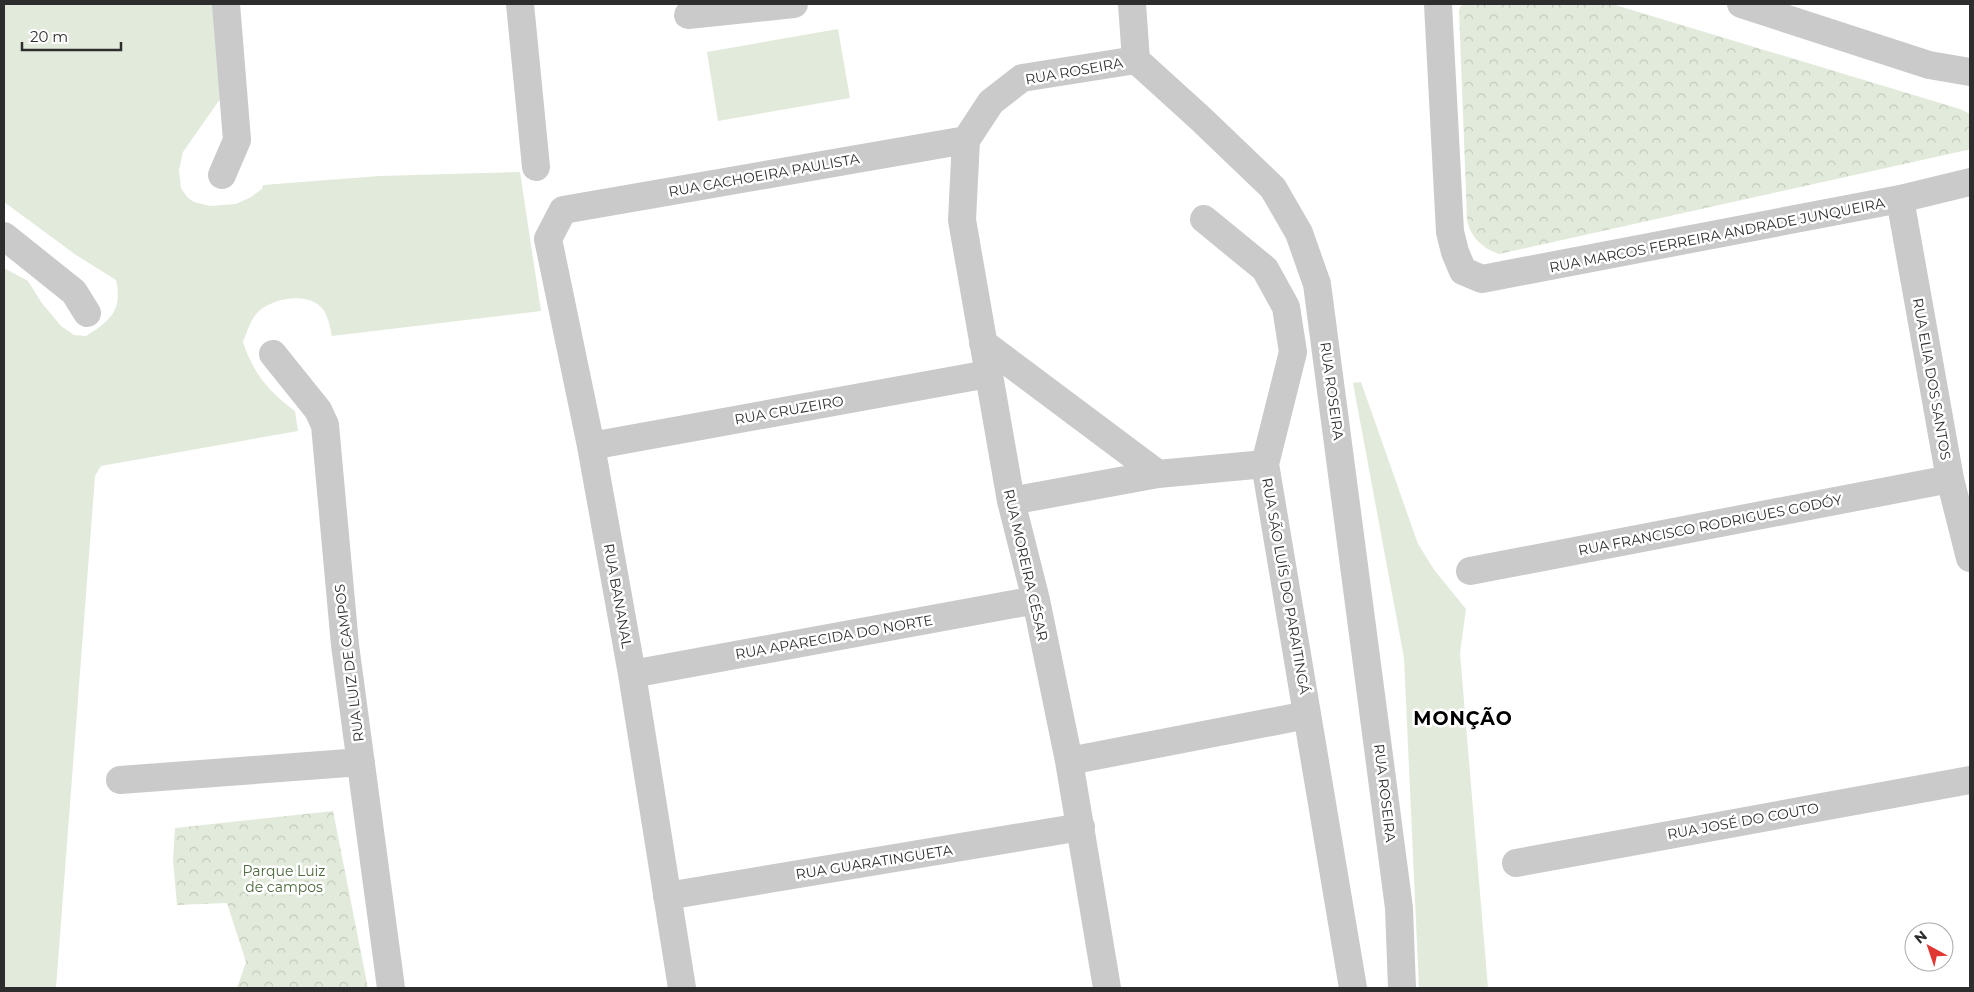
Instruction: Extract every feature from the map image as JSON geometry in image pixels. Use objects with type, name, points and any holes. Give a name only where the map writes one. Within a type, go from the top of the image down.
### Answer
[{"type":"street","points":[[222,175],[238,140],[226,4]]},
{"type":"street","points":[[520,4],[536,166]]},
{"type":"street","points":[[688,15],[794,4]]},
{"type":"street","points":[[1132,4],[1136,60]]},
{"type":"street","name":"RUA MARCOS FERREIRA ANDRADE JUNQUEIRA","points":[[1438,4],[1450,232],[1455,252],[1464,271],[1482,279],[1900,199],[1970,182]]},
{"type":"street","points":[[1741,4],[1929,65],[1970,72]]},
{"type":"street","name":"RUA ROSEIRA","points":[[966,140],[991,102],[1022,78],[1136,60],[1273,188],[1299,233],[1317,284],[1399,908],[1402,988]]},
{"type":"street","points":[[1929,65],[1970,90]]},
{"type":"street","name":"RUA CACHOEIRA PAULISTA","points":[[563,210],[966,140]]},
{"type":"street","name":"RUA MOREIRA CÉSAR","points":[[966,140],[962,220],[1011,501],[1036,600],[1081,828],[1107,988]]},
{"type":"street","name":"RUA ELIA DOS SANTOS","points":[[1900,199],[1950,479],[1970,558]]},
{"type":"street","name":"RUA BANANAL","points":[[563,210],[548,239],[591,446],[632,674],[682,988]]},
{"type":"street","name":"RUA SÃO LUÍS DO PARAITINGÁ","points":[[1204,219],[1265,269],[1286,307],[1293,352],[1265,464],[1353,988]]},
{"type":"street","points":[[4,236],[74,292],[87,313]]},
{"type":"street","points":[[983,343],[1158,474]]},
{"type":"street","name":"RUA LUIZ DE CAMPOS","points":[[273,354],[318,410],[325,425],[345,645],[391,988]]},
{"type":"street","name":"RUA CRUZEIRO","points":[[591,446],[988,374]]},
{"type":"street","points":[[1011,501],[1158,474],[1265,464]]},
{"type":"street","name":"RUA FRANCISCO RODRIGUES GODÓY","points":[[1470,571],[1950,479]]},
{"type":"street","name":"RUA APARECIDA DO NORTE","points":[[632,674],[1036,600]]},
{"type":"street","points":[[1068,761],[1308,715]]},
{"type":"street","points":[[120,780],[361,762]]},
{"type":"street","name":"RUA JOSÉ DO COUTO","points":[[1516,862],[1970,780]]},
{"type":"street","name":"RUA GUARATINGUETA","points":[[667,896],[1081,828]]},
{"type":"green space","points":[[4,4],[216,4],[223,95],[183,152],[179,170],[181,188],[187,197],[194,202],[210,206],[236,204],[251,197],[262,189],[263,185],[379,176],[520,172],[541,311],[332,336],[325,313],[315,302],[299,298],[281,300],[265,306],[256,314],[243,342],[252,363],[263,381],[277,397],[295,411],[298,431],[101,466],[95,476],[56,988],[4,988],[4,268],[28,281],[41,302],[61,326],[74,335],[86,336],[108,320],[116,307],[118,290],[116,280],[76,255],[4,202]]},
{"type":"green space","points":[[1462,4],[1612,4],[1960,109],[1970,114],[1970,148],[1499,254],[1487,249],[1478,242],[1471,232],[1467,220],[1459,10]]},
{"type":"green space","points":[[838,29],[850,98],[718,121],[707,52]]},
{"type":"green space","points":[[1361,382],[1418,544],[1435,571],[1466,609],[1460,653],[1488,988],[1419,988],[1404,658],[1353,383]]},
{"type":"green space","name":"Parque Luiz de campos","points":[[333,811],[368,988],[237,988],[246,962],[227,903],[177,905],[173,860],[175,828]]},
{"type":"district","name":"MONÇÃO","points":[[1463,718]]}]
